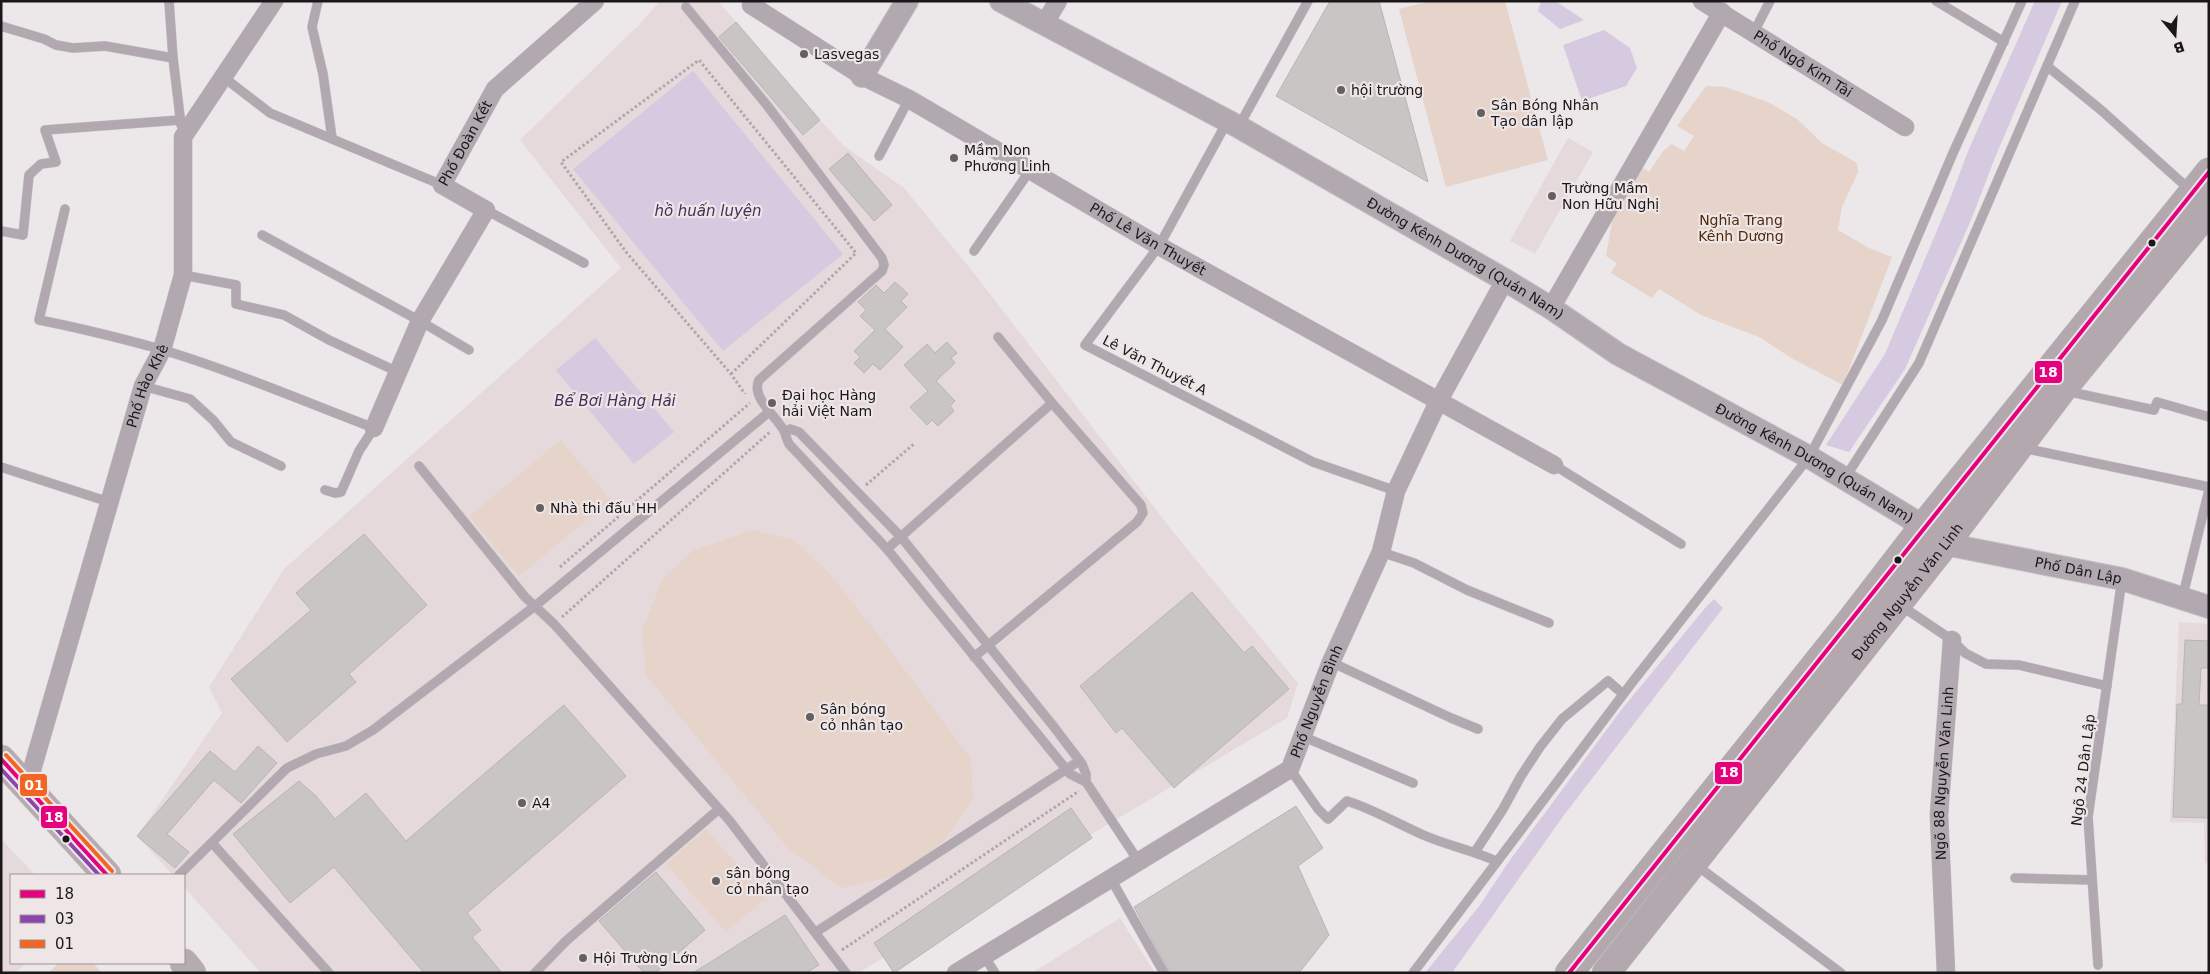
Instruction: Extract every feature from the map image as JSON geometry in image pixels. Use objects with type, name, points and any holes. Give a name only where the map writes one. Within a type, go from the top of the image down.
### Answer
[{"type":"highway","name":"Đường Nguyễn Văn Linh","points":[[1606,973],[1694,864],[2020,447],[2203,191]]},
{"type":"highway","name":"Đường Nguyễn Văn Linh","points":[[1569,973],[1851,620],[1921,529],[2203,191]]},
{"type":"main road","points":[[1,758],[106,874]]},
{"type":"street","points":[[181,128],[222,76],[274,1]]},
{"type":"street","name":"Phố Đoàn Kết","points":[[486,210],[442,185],[494,89],[595,1]]},
{"type":"street","name":"Phố Lê Văn Thuyết","points":[[754,1],[751,5],[862,76],[909,99],[1159,246],[1554,465]]},
{"type":"street","points":[[862,76],[907,1]]},
{"type":"street","name":"Đường Kênh Dương (Quán Nam)","points":[[1000,1],[1233,125],[1505,280],[1551,308],[1618,354],[1809,457],[1910,518],[1921,529]]},
{"type":"street","points":[[1044,24],[1058,1]]},
{"type":"street","name":"Phố Ngô Kim Tài","points":[[1702,1],[1905,127]]},
{"type":"street","points":[[1551,308],[1722,12]]},
{"type":"street","name":"Phố Hào Khê","points":[[27,787],[143,386],[162,350],[184,275],[181,128]]},
{"type":"street","points":[[374,428],[420,321],[486,210]]},
{"type":"street","name":"Phố Nguyễn Bình","points":[[956,973],[1290,769],[1304,737],[1331,662],[1381,552],[1396,491],[1438,402],[1505,280]]},
{"type":"street","name":"Phố Dân Lập","points":[[1945,544],[2122,578],[2209,607]]},
{"type":"street","name":"Ngõ 88 Nguyễn Văn Linh","points":[[1946,973],[1939,816],[1952,640]]},
{"type":"lane","points":[[1,230],[23,236],[29,175],[41,164],[56,162],[45,130],[181,128],[169,1]]},
{"type":"lane","points":[[318,1],[312,27],[323,74],[332,138]]},
{"type":"lane","name":"Lê Văn Thuyết A","points":[[1308,1],[1159,246],[1085,345],[1313,462],[1396,491]]},
{"type":"lane","points":[[1754,32],[1770,1]]},
{"type":"lane","points":[[1936,1],[2004,42]]},
{"type":"lane","points":[[1413,973],[1623,694],[1809,457],[1882,320],[1952,153],[2022,1]]},
{"type":"lane","points":[[1845,478],[1919,363],[2075,1]]},
{"type":"lane","points":[[686,7],[772,112],[882,258],[884,265],[882,270],[759,380],[756,385],[757,390],[769,412],[785,432],[789,444],[886,550],[1065,771],[1076,779],[1086,782]]},
{"type":"lane","points":[[1,26],[44,39],[56,46],[73,48],[105,46],[173,58]]},
{"type":"lane","points":[[2047,66],[2203,191]]},
{"type":"lane","points":[[222,76],[270,113],[442,185]]},
{"type":"lane","points":[[879,156],[909,99]]},
{"type":"lane","points":[[974,251],[1031,169]]},
{"type":"lane","points":[[65,209],[39,320],[96,332],[162,350],[277,390],[374,428],[359,451],[341,492],[335,493],[325,490]]},
{"type":"lane","points":[[486,210],[584,263]]},
{"type":"lane","points":[[262,235],[420,321],[469,350]]},
{"type":"lane","points":[[184,275],[236,285],[236,304],[284,315],[329,340],[398,372]]},
{"type":"lane","points":[[974,658],[1137,522],[1143,513],[1141,505],[1052,403],[998,337]]},
{"type":"lane","points":[[143,386],[190,399],[214,420],[231,442],[281,466]]},
{"type":"lane","points":[[2062,390],[2154,410],[2157,402],[2209,417]]},
{"type":"lane","points":[[886,550],[1052,403]]},
{"type":"lane","points":[[180,874],[213,844],[288,768],[316,754],[346,746],[373,730],[535,606],[769,412]]},
{"type":"lane","points":[[785,432],[790,429],[799,432],[901,537],[1079,761],[1086,774],[1086,782],[1138,862]]},
{"type":"lane","points":[[2020,447],[2209,488],[2182,599]]},
{"type":"lane","points":[[1554,465],[1681,544]]},
{"type":"lane","points":[[419,466],[535,606],[554,624],[719,810],[835,955],[846,973]]},
{"type":"lane","points":[[1,467],[108,502]]},
{"type":"lane","points":[[1381,552],[1414,563],[1467,590],[1549,623]]},
{"type":"lane","name":"Ngõ 24 Dân Lập","points":[[2098,965],[2088,817],[2122,578]]},
{"type":"lane","points":[[1898,603],[1952,640],[1965,653],[1986,664],[2019,665],[2107,686]]},
{"type":"lane","points":[[1331,662],[1451,718],[1478,728]]},
{"type":"lane","points":[[1475,852],[1503,809],[1530,761],[1562,719],[1608,681],[1623,694]]},
{"type":"lane","points":[[1304,737],[1413,783]]},
{"type":"lane","points":[[816,932],[1079,761]]},
{"type":"lane","points":[[1290,769],[1318,810],[1328,819],[1347,802],[1359,805],[1422,835],[1475,852],[1496,861]]},
{"type":"lane","points":[[535,973],[566,941],[719,810]]},
{"type":"lane","points":[[213,844],[329,973]]},
{"type":"lane","points":[[1694,864],[1842,973]]},
{"type":"lane","points":[[1111,878],[1164,973]]},
{"type":"lane","points":[[2015,878],[2091,880]]},
{"type":"lane","points":[[984,956],[995,973]]},
{"type":"path","points":[[555,571],[751,402],[731,374],[626,252],[561,162],[699,60],[856,253],[731,374]]},
{"type":"path","points":[[554,624],[771,432],[776,438]]},
{"type":"path","points":[[857,492],[915,443]]},
{"type":"path","points":[[835,955],[1079,792],[1065,771]]},
{"type":"shaded area","name":"Đại học Hàng hải Việt Nam","points":[[660,1],[718,1],[844,146],[904,188],[973,272],[1174,533],[1298,683],[1287,718],[858,973],[261,973],[185,888],[185,874],[172,874],[137,836],[222,713],[209,687],[284,569],[621,268],[520,140],[639,25]]},
{"type":"shaded area","name":"Trường Mầm Non Hữu Nghị","points":[[1568,138],[1593,152],[1535,254],[1510,241]]},
{"type":"shaded area","points":[[2179,622],[2209,624],[2209,863],[2205,863],[2204,823],[2170,822]]},
{"type":"shaded area","points":[[1,839],[34,874],[10,874],[10,964],[25,964],[15,973],[1,973]]},
{"type":"shaded area","points":[[1120,918],[1155,973],[1032,973]]},
{"type":"green space","name":"Sân Bóng Nhân Tạo dân lập","points":[[1430,1],[1505,1],[1548,160],[1446,187],[1399,9]]},
{"type":"green space","name":"Nghĩa Trang Kênh Dương","points":[[1706,86],[1725,87],[1768,102],[1797,119],[1822,143],[1857,163],[1858,172],[1842,207],[1838,230],[1869,248],[1892,257],[1843,385],[1793,359],[1759,337],[1701,315],[1659,289],[1652,298],[1611,273],[1617,263],[1606,256],[1616,200],[1637,164],[1649,172],[1663,151],[1672,144],[1684,151],[1694,136],[1677,126]]},
{"type":"green space","name":"Nhà thi đấu HH","points":[[561,440],[611,500],[519,576],[469,516]]},
{"type":"green space","name":"Sân bóng cỏ nhân tạo","points":[[752,530],[794,540],[828,572],[881,638],[971,759],[973,799],[944,841],[898,875],[841,888],[787,847],[646,675],[642,630],[663,578],[692,551]]},
{"type":"green space","name":"sân bóng cỏ nhân tạo","points":[[706,829],[766,898],[726,932],[666,864]]},
{"type":"green space","points":[[58,964],[94,964],[102,973],[48,973]]},
{"type":"water","points":[[1541,1],[1555,1],[1584,20],[1560,29],[1538,11]]},
{"type":"water","points":[[2035,1],[2062,1],[1996,155],[1971,220],[1905,369],[1849,452],[1826,445],[1885,354],[1969,149]]},
{"type":"water","points":[[1604,30],[1630,48],[1637,68],[1626,86],[1582,101],[1563,45]]},
{"type":"water","name":"hồ huấn luyện","points":[[693,71],[843,254],[723,351],[573,169]]},
{"type":"water","name":"Bể Bơi Hàng Hải","points":[[595,338],[674,432],[634,464],[556,370]]},
{"type":"water","points":[[1714,599],[1723,608],[1564,815],[1452,973],[1425,973],[1480,905],[1510,860],[1622,709]]},
{"type":"building","name":"hội trường","points":[[1330,1],[1379,1],[1428,182],[1276,96]]},
{"type":"building","points":[[736,22],[820,120],[803,135],[719,37]]},
{"type":"building","points":[[848,153],[892,205],[874,221],[829,169]]},
{"type":"building","points":[[895,282],[908,294],[901,301],[907,307],[885,329],[903,347],[880,370],[873,364],[864,373],[854,363],[860,357],[854,351],[875,330],[860,316],[866,310],[858,302],[876,285],[884,293]]},
{"type":"building","points":[[947,342],[957,353],[951,358],[955,363],[936,381],[955,401],[950,406],[954,411],[938,426],[932,420],[927,425],[910,407],[928,391],[904,365],[927,344],[935,353]]},
{"type":"building","points":[[364,534],[427,605],[349,674],[356,682],[287,742],[231,679],[311,610],[296,593]]},
{"type":"building","points":[[1192,592],[1244,653],[1252,646],[1289,689],[1174,788],[1122,728],[1116,733],[1080,686]]},
{"type":"building","points":[[2185,640],[2209,641],[2209,668],[2201,668],[2199,705],[2209,705],[2209,818],[2173,817],[2177,704],[2182,704]]},
{"type":"building","points":[[564,705],[626,776],[467,913],[481,930],[472,937],[502,973],[424,973],[334,867],[290,903],[233,834],[299,781],[316,796],[335,819],[366,793],[406,841]]},
{"type":"building","points":[[258,746],[277,763],[241,803],[214,780],[167,834],[189,852],[175,868],[137,836],[210,751],[235,772]]},
{"type":"building","points":[[1296,806],[1323,848],[1298,866],[1329,935],[1299,973],[1170,973],[1134,907]]},
{"type":"building","points":[[1071,808],[1092,838],[894,973],[874,943]]},
{"type":"building","points":[[656,872],[705,930],[655,973],[644,973],[599,921]]},
{"type":"building","points":[[785,915],[819,965],[806,973],[693,973]]},
{"type":"transit line","name":"18","points":[[1569,973],[2209,172]]},
{"type":"transit line","name":"01","points":[[6,755],[112,871]]},
{"type":"transit line","name":"18","points":[[1,759],[106,874]]},
{"type":"transit line","name":"03","points":[[1,769],[98,874]]},
{"type":"place","name":"Lasvegas","points":[[804,54]]},
{"type":"place","name":"hội trường","points":[[1341,90]]},
{"type":"place","name":"Sân Bóng Nhân Tạo dân lập","points":[[1481,113]]},
{"type":"place","name":"Mầm Non Phương Linh","points":[[954,158]]},
{"type":"place","name":"Trường Mầm Non Hữu Nghị","points":[[1552,196]]},
{"type":"place","name":"Đại học Hàng hải Việt Nam","points":[[772,403]]},
{"type":"place","name":"Nhà thi đấu HH","points":[[540,508]]},
{"type":"place","name":"Sân bóng cỏ nhân tạo","points":[[810,717]]},
{"type":"place","name":"A4","points":[[522,803]]},
{"type":"place","name":"sân bóng cỏ nhân tạo","points":[[716,881]]},
{"type":"place","name":"Hội Trường Lớn","points":[[583,958]]}]
